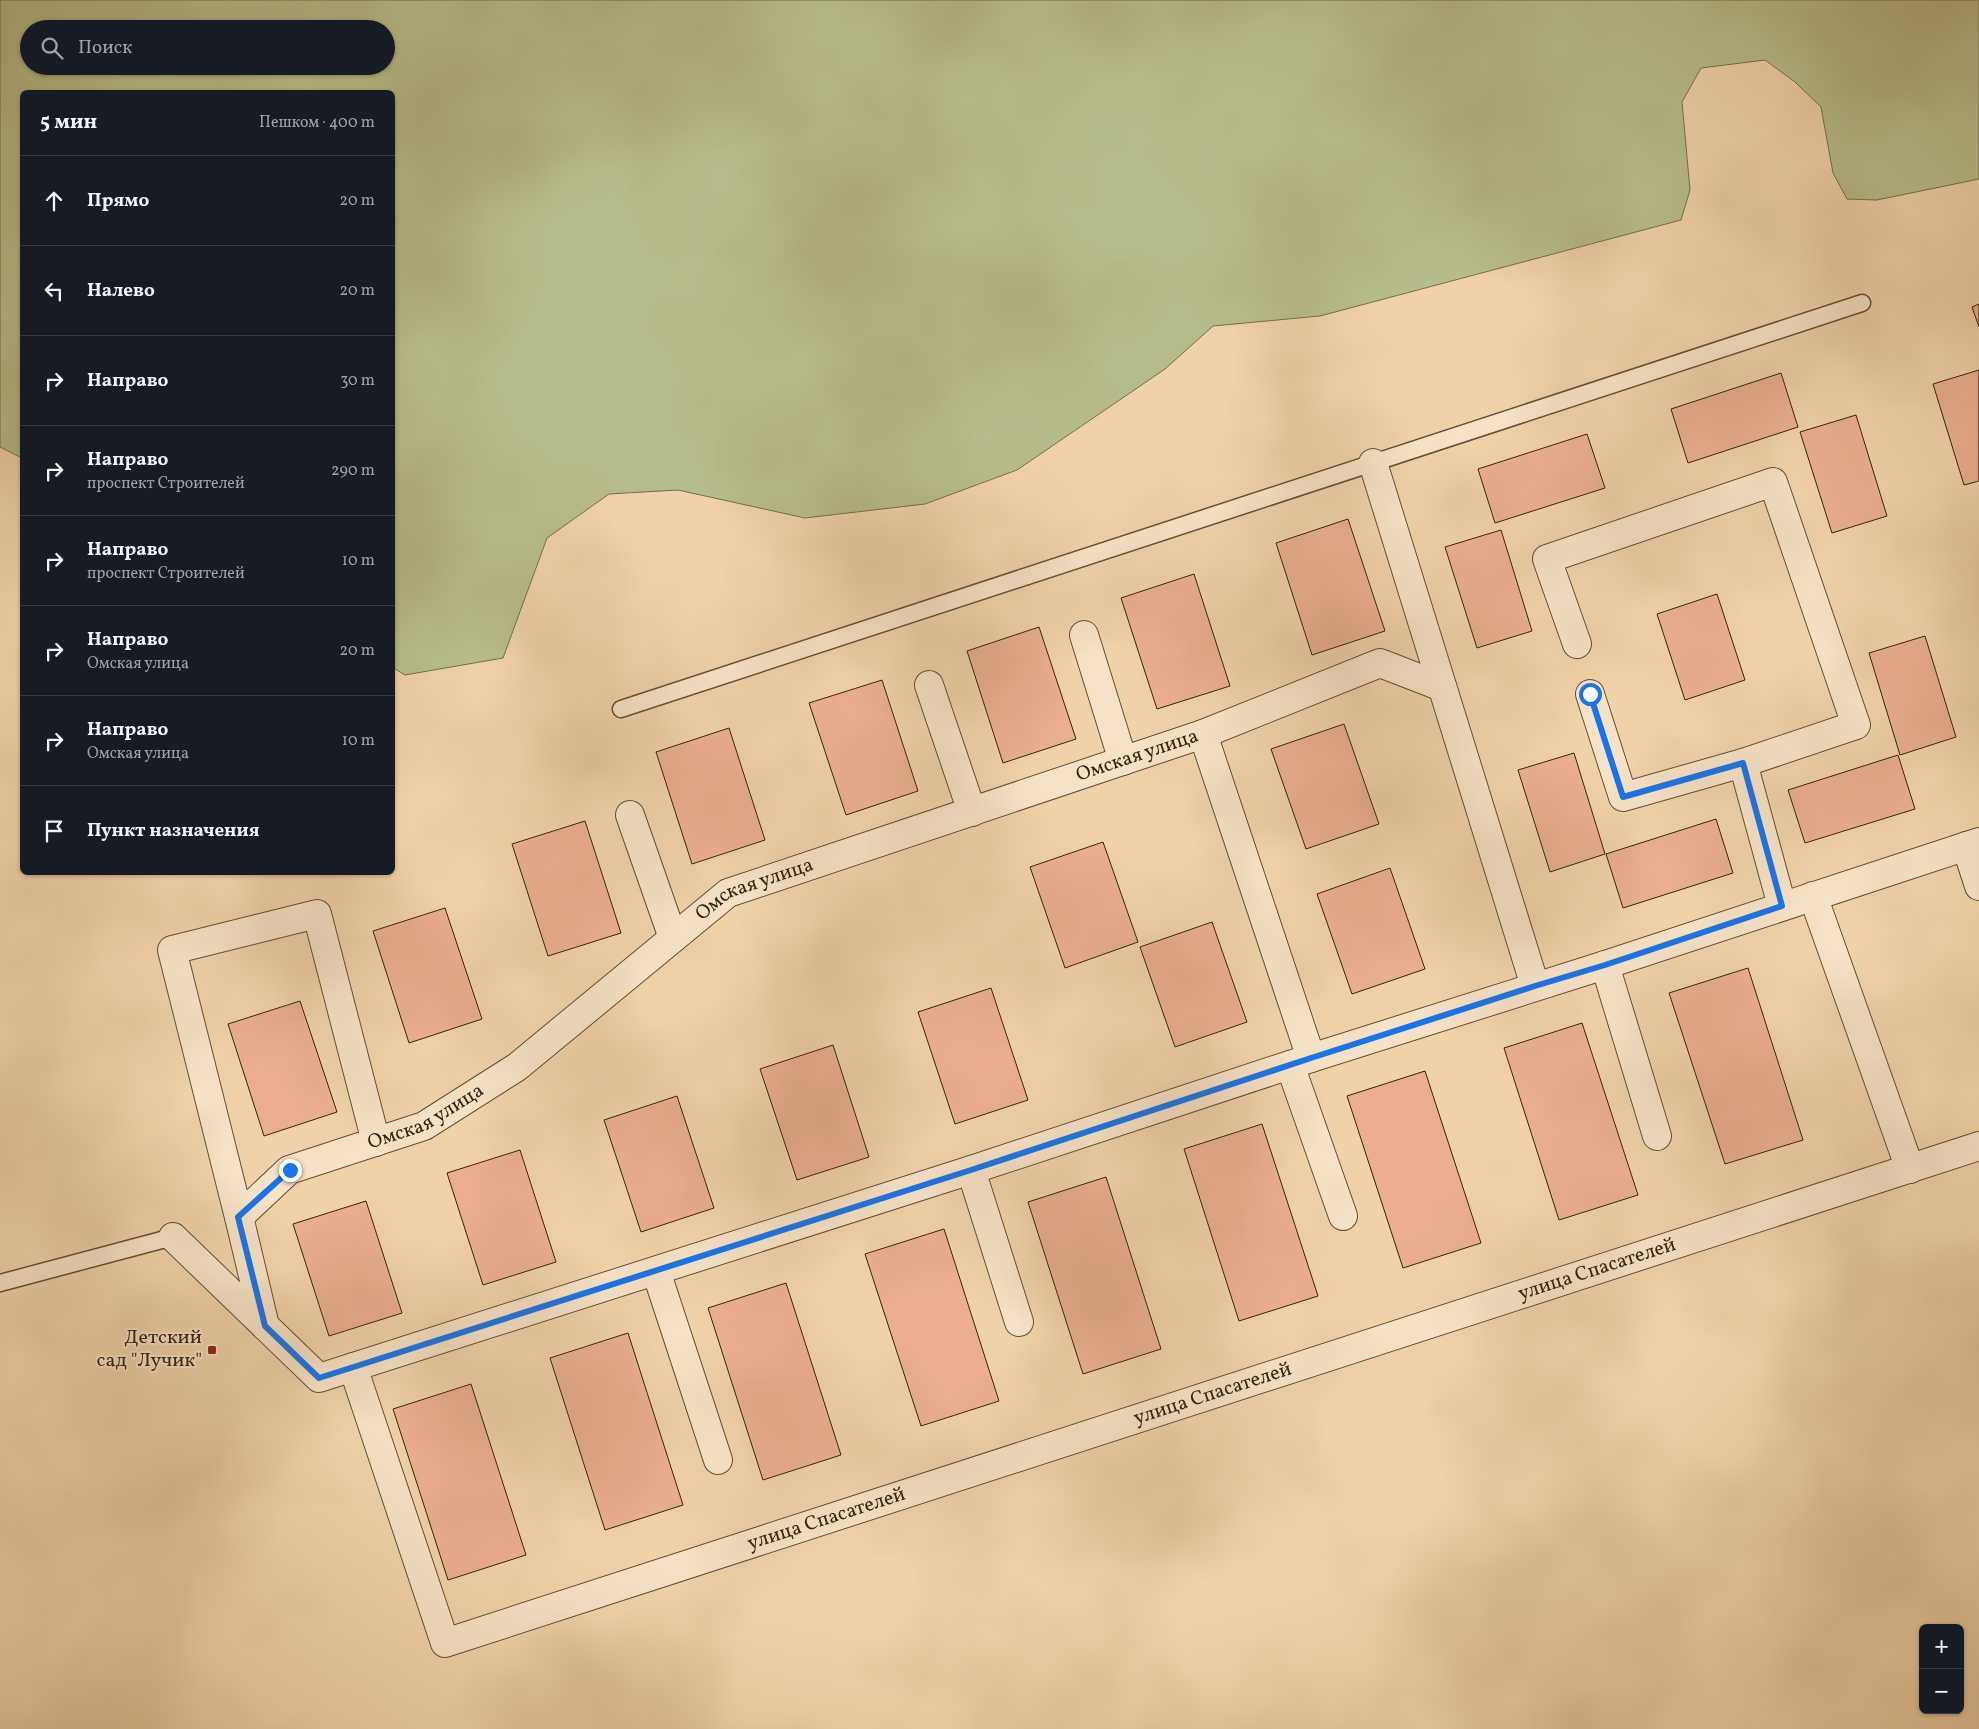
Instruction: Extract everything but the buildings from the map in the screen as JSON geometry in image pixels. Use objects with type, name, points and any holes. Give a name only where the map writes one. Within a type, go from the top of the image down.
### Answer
[{"type":"street","points":[[1373,463],[1535,986]]},
{"type":"street","points":[[1577,644],[1547,559],[1773,482],[1856,725],[1743,763],[1623,797],[1590,694]]},
{"type":"street","points":[[1084,635],[1123,761]]},
{"type":"street","name":"Омская улица","points":[[238,1217],[290,1170],[424,1126],[518,1066],[728,893],[1203,734],[1380,663],[1442,687]]},
{"type":"street","points":[[929,685],[972,812]]},
{"type":"street","points":[[1203,734],[1301,1061],[1343,1216]]},
{"type":"street","points":[[1743,763],[1782,906]]},
{"type":"street","points":[[630,815],[673,938]]},
{"type":"street","points":[[173,1237],[319,1378],[971,1170],[1972,844],[1979,886]]},
{"type":"street","points":[[1813,896],[1910,1169]]},
{"type":"street","points":[[265,1326],[172,950],[316,914],[376,1142]]},
{"type":"street","points":[[1605,965],[1657,1136]]},
{"type":"street","name":"улица Спасателей","points":[[353,1368],[445,1643],[1979,1146]]},
{"type":"street","points":[[971,1170],[1019,1322]]},
{"type":"street","points":[[656,1271],[718,1460]]},
{"type":"lane","points":[[622,709],[1862,303]]},
{"type":"lane","points":[[0,1283],[173,1237]]},
{"type":"green space","points":[[0,0],[1979,0],[1979,179],[1877,200],[1847,199],[1833,173],[1821,107],[1795,82],[1765,60],[1701,68],[1682,102],[1690,190],[1681,220],[1320,316],[1213,326],[1165,369],[1017,470],[925,504],[805,518],[678,490],[609,494],[547,538],[503,658],[405,675],[395,669],[395,90],[20,90],[20,457],[0,447]]},
{"type":"place","name":"Детский сад \"Лучик\"","points":[[212,1350]]},
{"type":"route","points":[[290,1170],[238,1217],[265,1326],[319,1378],[971,1170],[1782,906],[1743,763],[1623,797],[1590,694]]}]
